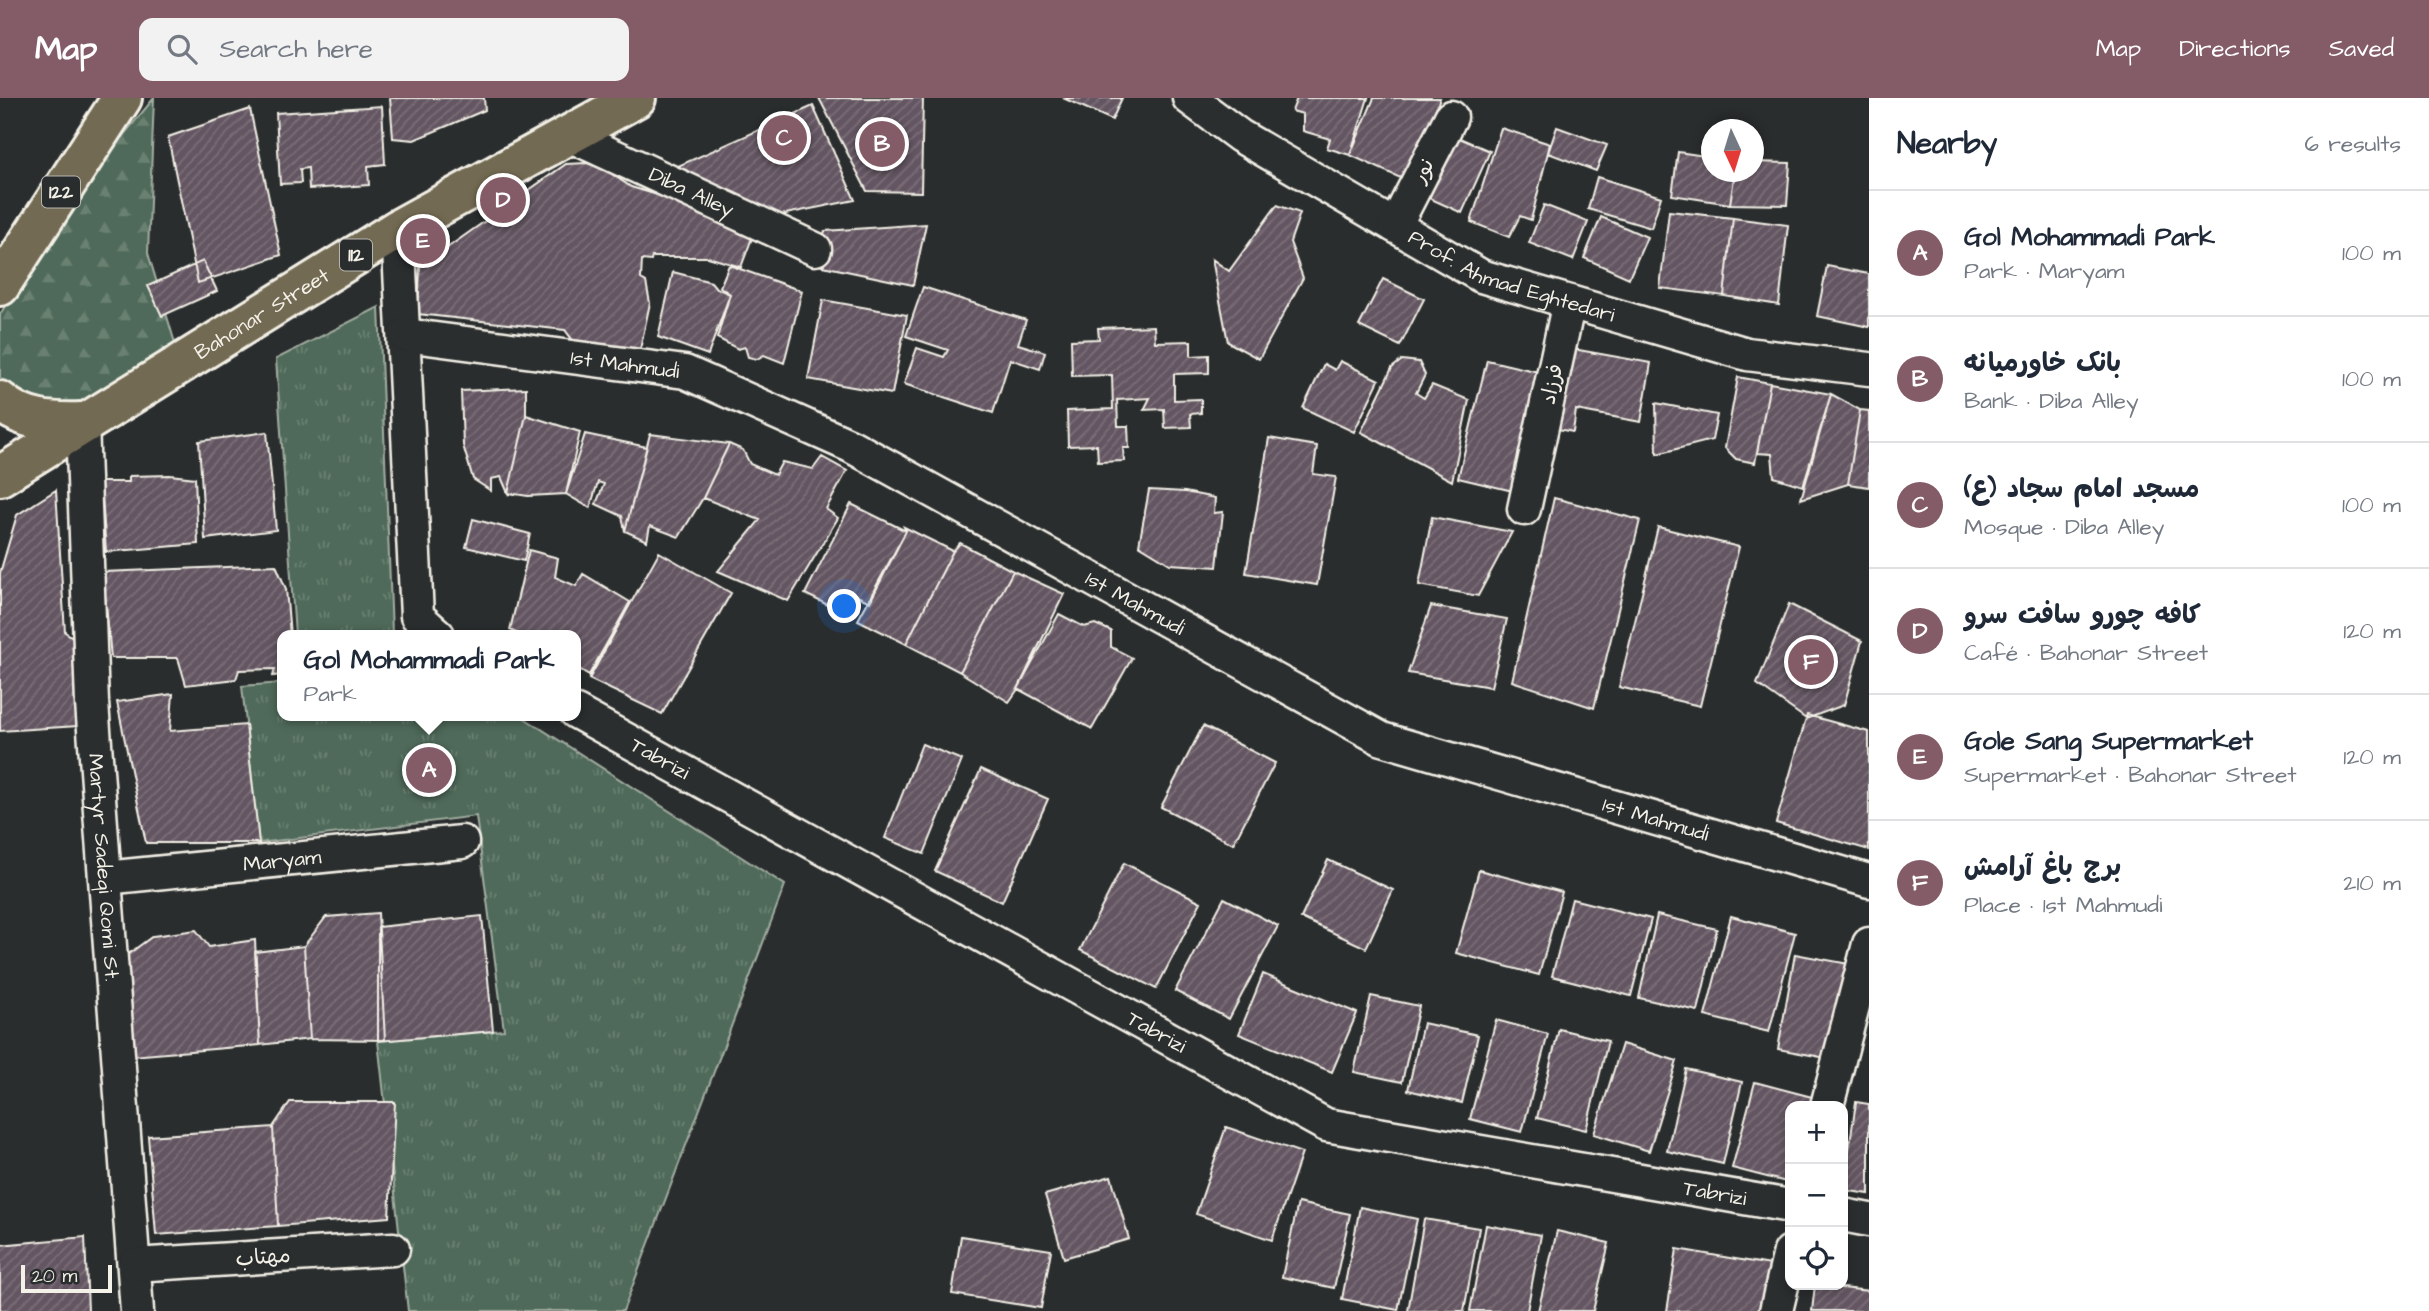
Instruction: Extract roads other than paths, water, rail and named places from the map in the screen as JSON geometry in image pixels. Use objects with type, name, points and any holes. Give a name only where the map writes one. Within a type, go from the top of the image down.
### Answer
[{"type":"main road","name":"122","points":[[0,286],[122,98]]},
{"type":"main road","name":"Bahonar Street","points":[[0,476],[82,422],[398,229],[636,98]]},
{"type":"main road","points":[[0,401],[14,413],[52,424],[82,422]]},
{"type":"street","name":"Prof. Ahmad Eghtedari","points":[[1189,98],[1240,136],[1480,276],[1747,354],[1869,369]]},
{"type":"street","name":"نور","points":[[1395,226],[1451,117]]},
{"type":"street","name":"Diba Alley","points":[[569,135],[815,249]]},
{"type":"street","points":[[398,229],[417,616],[432,630]]},
{"type":"street","name":"فرزاد","points":[[1524,509],[1569,302]]},
{"type":"street","name":"1st Mahmudi","points":[[405,335],[685,372],[851,446],[1382,739],[1869,881]]},
{"type":"street","name":"Martyr Sadeqi Qomi St.","points":[[82,422],[92,703],[137,1311]]},
{"type":"street","name":"Tabrizi","points":[[581,715],[1326,1125],[1785,1205]]},
{"type":"street","name":"Maryam","points":[[105,878],[462,842]]},
{"type":"street","points":[[1828,1101],[1869,944]]},
{"type":"street","points":[[1848,1216],[1869,1220]]},
{"type":"street","name":"مهتاب","points":[[134,1265],[393,1249]]},
{"type":"street","points":[[1776,1311],[1785,1273]]},
{"type":"place","name":"مسجد امام سجاد (ع)","points":[[784,138]]},
{"type":"place","name":"بانک خاورمیانه","points":[[882,144]]},
{"type":"place","name":"کافه چورو سافت سرو","points":[[503,200]]},
{"type":"place","name":"Gole Sang Supermarket","points":[[423,241]]},
{"type":"place","name":"برج باغ آرامش","points":[[1811,662]]},
{"type":"place","name":"Gol Mohammadi Park","points":[[429,770]]}]
